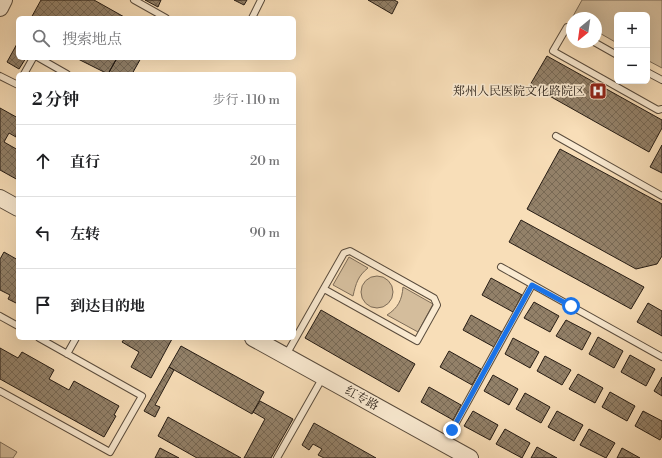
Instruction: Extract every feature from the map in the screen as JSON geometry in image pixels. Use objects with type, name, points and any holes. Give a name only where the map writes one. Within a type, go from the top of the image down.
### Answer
[{"type":"street","points":[[0,8],[4,0]]},
{"type":"street","points":[[0,198],[16,207]]},
{"type":"street","name":"红专路","points":[[257,340],[470,458]]},
{"type":"lane","points":[[134,0],[162,16]]},
{"type":"lane","points":[[253,16],[261,0]]},
{"type":"lane","points":[[566,29],[553,51],[658,110],[662,109]]},
{"type":"lane","points":[[602,47],[614,53]]},
{"type":"lane","points":[[25,72],[32,60]]},
{"type":"lane","points":[[42,60],[64,72]]},
{"type":"lane","points":[[650,74],[662,80]]},
{"type":"lane","points":[[0,76],[16,84]]},
{"type":"lane","points":[[556,136],[662,196]]},
{"type":"lane","points":[[296,338],[344,253],[350,251],[434,298],[437,305],[417,342],[324,289]]},
{"type":"lane","points":[[501,267],[662,357]]},
{"type":"lane","points":[[452,430],[532,285]]},
{"type":"lane","points":[[0,316],[16,325]]},
{"type":"lane","points":[[0,391],[110,452],[142,396],[42,340]]},
{"type":"lane","points":[[67,354],[75,340]]},
{"type":"lane","points":[[286,356],[295,340]]},
{"type":"lane","points":[[277,458],[323,377]]},
{"type":"shaded area","points":[[582,0],[662,0],[662,68],[650,62],[650,12],[614,12],[614,41],[602,34],[602,12],[575,12]]},
{"type":"shaded area","points":[[349,257],[368,268],[358,280],[353,296],[333,285]]},
{"type":"shaded area","points":[[374,276],[380,276],[390,283],[393,292],[392,298],[386,305],[380,308],[374,308],[364,301],[361,295],[361,289],[368,279]]},
{"type":"shaded area","points":[[403,287],[433,304],[418,332],[387,315],[394,310],[399,303],[402,296]]},
{"type":"shaded area","points":[[0,442],[17,452],[13,458],[0,458]]},
{"type":"building","points":[[41,0],[94,0],[122,16],[32,16]]},
{"type":"building","points":[[145,0],[161,0],[158,7]]},
{"type":"building","points":[[234,0],[247,0],[244,5]]},
{"type":"building","points":[[368,0],[394,0],[398,2],[392,14]]},
{"type":"building","points":[[16,46],[16,60],[25,60],[19,69],[7,62]]},
{"type":"building","points":[[547,56],[662,120],[662,128],[649,152],[530,85]]},
{"type":"building","points":[[80,60],[116,60],[109,72],[104,72]]},
{"type":"building","points":[[116,60],[140,60],[133,72],[109,72]]},
{"type":"building","points":[[0,108],[16,117],[16,137],[9,133],[4,142],[16,149],[16,179],[0,170]]},
{"type":"building","points":[[662,145],[662,173],[650,167]]},
{"type":"building","points":[[560,149],[662,204],[662,256],[657,264],[636,269],[527,209]]},
{"type":"building","points":[[521,220],[644,287],[631,309],[509,242]]},
{"type":"building","points":[[4,252],[16,259],[16,303],[8,299],[10,295],[0,290],[0,259]]},
{"type":"building","points":[[491,278],[522,295],[513,312],[482,295]]},
{"type":"building","points":[[534,302],[559,316],[550,332],[524,318]]},
{"type":"building","points":[[648,303],[662,311],[662,336],[637,322]]},
{"type":"building","points":[[321,310],[415,364],[399,392],[305,338]]},
{"type":"building","points":[[471,315],[502,332],[494,347],[463,330]]},
{"type":"building","points":[[566,320],[591,333],[582,350],[556,336]]},
{"type":"building","points":[[598,337],[623,351],[614,368],[589,354]]},
{"type":"building","points":[[513,338],[539,352],[530,368],[505,354]]},
{"type":"building","points":[[124,340],[171,340],[151,378],[131,367],[139,352],[122,342]]},
{"type":"building","points":[[181,346],[264,392],[252,414],[169,367]]},
{"type":"building","points":[[0,348],[18,358],[22,352],[54,370],[49,379],[69,390],[74,381],[119,406],[114,415],[116,416],[104,437],[0,379]]},
{"type":"building","points":[[449,351],[481,369],[472,385],[440,367]]},
{"type":"building","points":[[630,355],[655,369],[646,386],[621,372]]},
{"type":"building","points":[[545,356],[571,370],[562,385],[537,371]]},
{"type":"building","points":[[169,367],[174,370],[155,405],[160,407],[155,417],[144,411]]},
{"type":"building","points":[[578,374],[603,388],[595,403],[569,389]]},
{"type":"building","points":[[493,375],[518,389],[509,405],[484,391]]},
{"type":"building","points":[[662,377],[662,396],[654,391]]},
{"type":"building","points":[[429,387],[461,405],[453,420],[421,402]]},
{"type":"building","points":[[610,392],[635,406],[627,421],[602,407]]},
{"type":"building","points":[[525,393],[550,407],[541,423],[516,409]]},
{"type":"building","points":[[260,401],[293,419],[271,458],[244,458],[265,419],[253,412]]},
{"type":"building","points":[[473,411],[498,425],[490,440],[464,426]]},
{"type":"building","points":[[557,411],[583,425],[574,441],[548,427]]},
{"type":"building","points":[[643,411],[662,421],[662,436],[660,440],[635,426]]},
{"type":"building","points":[[168,417],[241,458],[197,458],[158,436]]},
{"type":"building","points":[[314,423],[376,458],[324,458],[318,455],[322,449],[313,444],[309,450],[302,445]]},
{"type":"building","points":[[505,429],[530,443],[522,458],[496,444]]},
{"type":"building","points":[[589,429],[615,443],[606,458],[580,445]]},
{"type":"building","points":[[537,447],[557,458],[531,458]]},
{"type":"building","points":[[160,448],[179,458],[155,458]]},
{"type":"building","points":[[622,448],[640,458],[617,458]]},
{"type":"place","name":"郑州人民医院文化路院区","points":[[598,91]]},
{"type":"route","points":[[452,430],[532,285],[571,306]]}]
